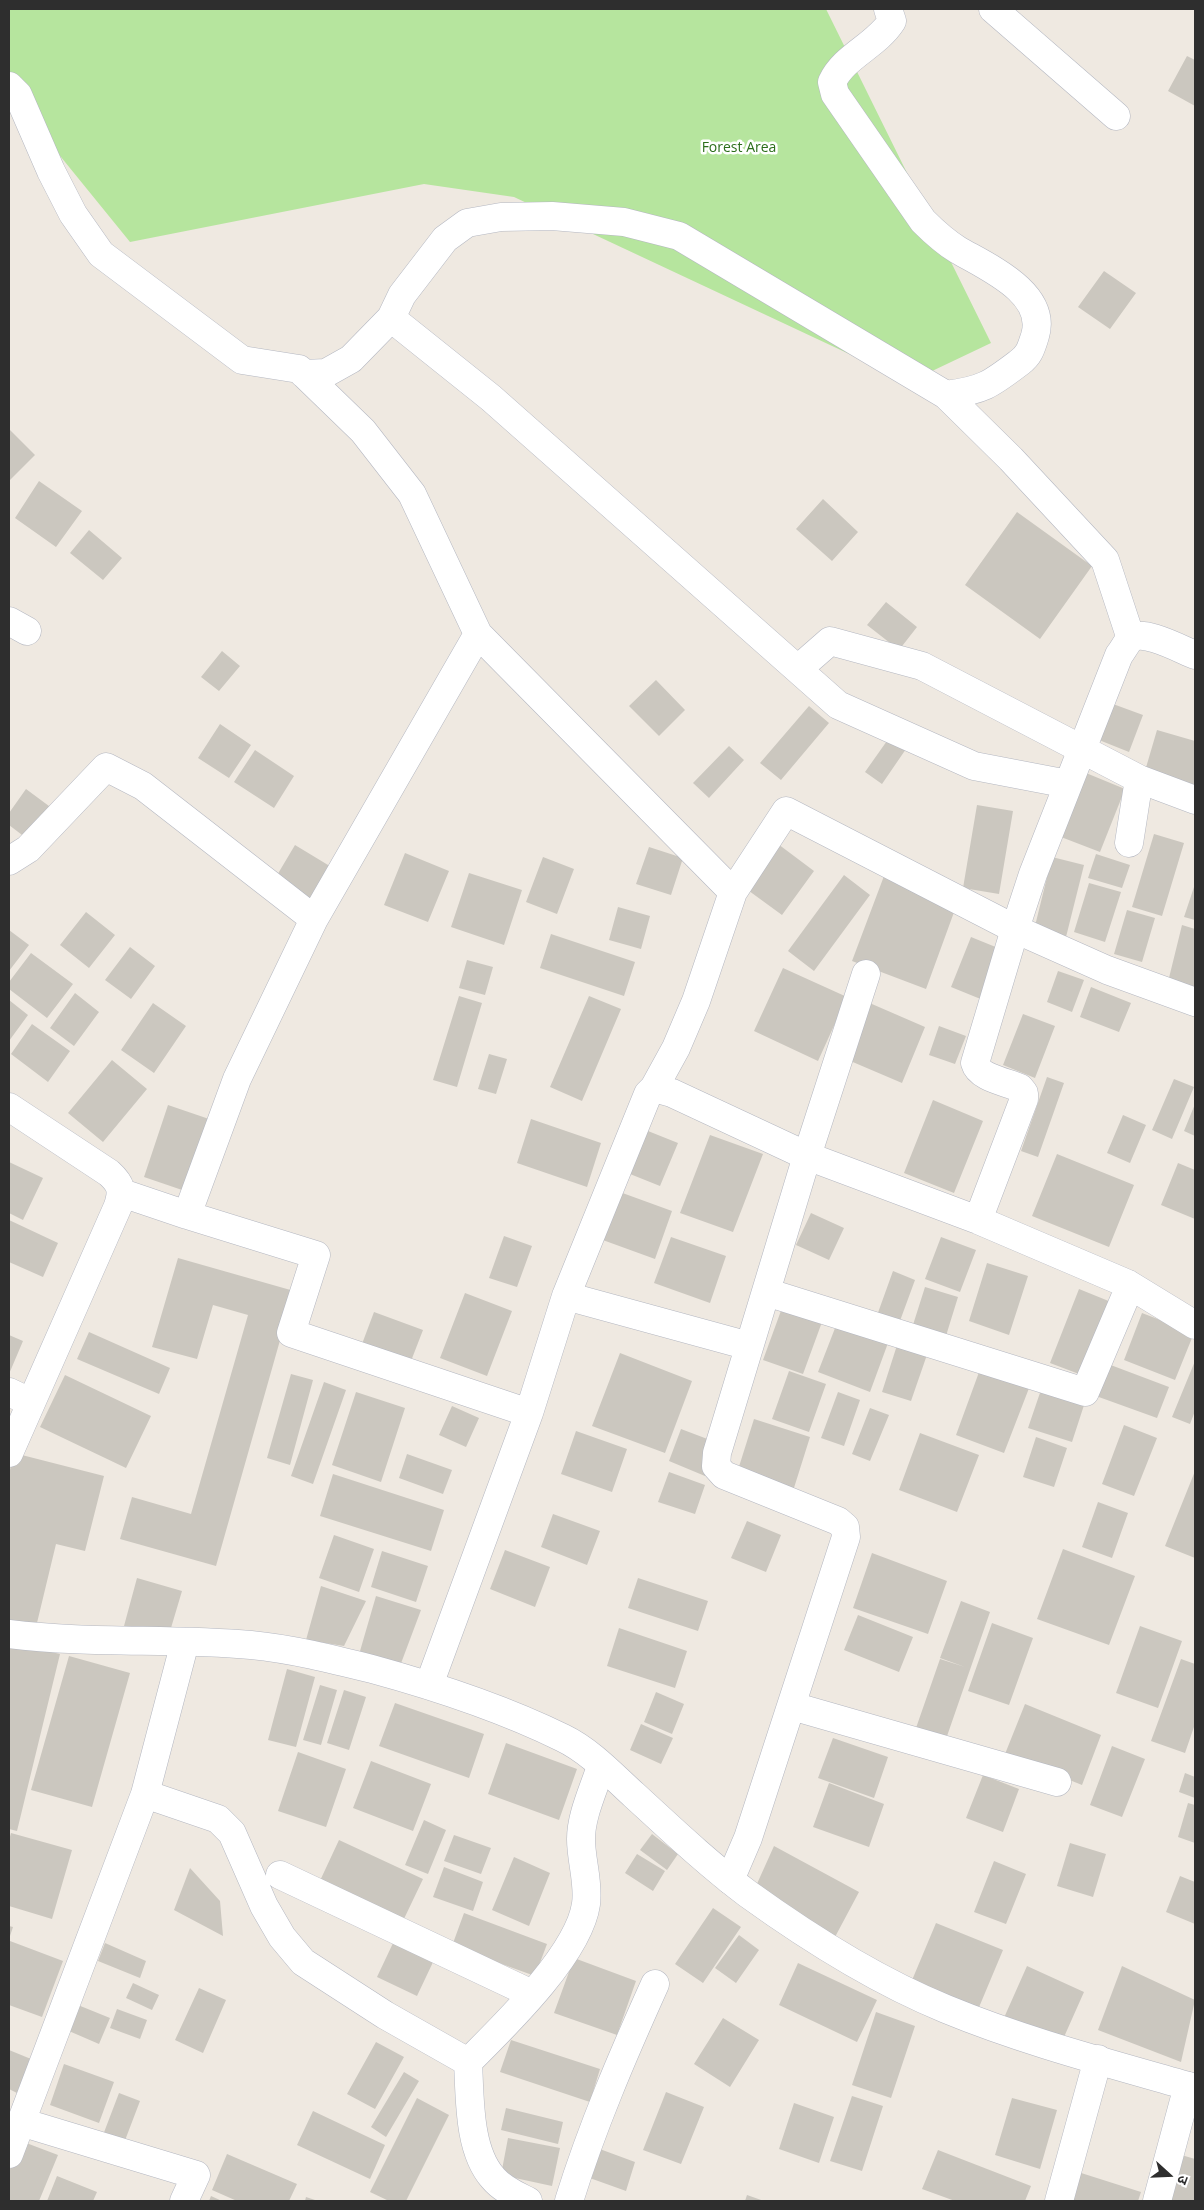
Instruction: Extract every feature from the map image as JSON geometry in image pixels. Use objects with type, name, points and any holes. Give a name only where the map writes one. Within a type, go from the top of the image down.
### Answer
[{"type":"street","points":[[888,9],[892,21],[884,34],[837,71],[832,82],[835,94],[923,221],[939,237],[990,267],[1017,287],[1034,309],[1036,330],[1029,355],[990,385],[969,392],[946,395]]},
{"type":"street","points":[[994,9],[1116,116]]},
{"type":"street","points":[[9,86],[18,95],[51,171],[73,214],[101,254],[242,360],[299,369],[363,431],[412,494],[478,634],[733,892]]},
{"type":"street","points":[[299,369],[304,374],[326,373],[351,359],[391,318],[402,295],[439,246],[445,239],[467,223],[501,217],[552,216],[624,222],[679,236],[946,395],[1011,459],[1105,560],[1131,638]]},
{"type":"street","points":[[391,318],[491,398],[838,705],[974,766],[1068,784]]},
{"type":"street","points":[[187,1215],[237,1079],[314,919],[478,634]]},
{"type":"street","points":[[978,1220],[1024,1099],[1024,1093],[1020,1088],[984,1074],[976,1067],[975,1063],[1033,874],[1119,654],[1131,638],[1139,635],[1152,637],[1195,656]]},
{"type":"street","points":[[798,669],[830,641],[922,666],[1139,779],[1195,800]]},
{"type":"street","points":[[9,861],[28,849],[106,767],[143,786],[314,919]]},
{"type":"street","points":[[1129,843],[1139,779]]},
{"type":"street","points":[[429,1684],[529,1413],[566,1296],[648,1094],[654,1088],[676,1048],[696,1001],[733,892],[786,811],[1015,929],[1108,970],[1195,1002]]},
{"type":"street","points":[[730,1880],[748,1838],[846,1537],[845,1527],[838,1521],[724,1475],[716,1466],[717,1453],[807,1156],[866,974]]},
{"type":"street","points":[[654,1088],[672,1093],[807,1156],[978,1220],[1128,1284],[1195,1324]]},
{"type":"street","points":[[9,1107],[109,1173],[119,1182],[122,1193],[118,1206],[19,1397],[9,1453]]},
{"type":"street","points":[[122,1193],[316,1255],[291,1332],[529,1413]]},
{"type":"street","points":[[766,1292],[1085,1392],[1127,1293],[1128,1284]]},
{"type":"street","points":[[566,1296],[749,1346]]},
{"type":"street","points":[[9,1634],[47,1639],[185,1642],[249,1645],[290,1650],[429,1684],[568,1740],[601,1766],[730,1880],[777,1915],[828,1948],[884,1979],[944,2008],[996,2028],[1192,2087],[1157,2201]]},
{"type":"street","points":[[9,2154],[145,1794],[185,1642]]},
{"type":"street","points":[[792,1706],[1057,1782]]},
{"type":"street","points":[[528,2201],[493,2179],[483,2164],[472,2124],[468,2062],[511,2019],[557,1964],[579,1926],[586,1905],[587,1880],[581,1839],[601,1766]]},
{"type":"street","points":[[145,1794],[218,1819],[232,1833],[264,1906],[282,1937],[303,1962],[385,2015],[468,2062]]},
{"type":"street","points":[[280,1875],[532,1994]]},
{"type":"street","points":[[568,2201],[583,2156],[626,2049],[655,1984]]},
{"type":"street","points":[[1059,2201],[1098,2059]]},
{"type":"street","points":[[21,2122],[196,2175],[184,2201]]},
{"type":"green space","name":"Forest Area","points":[[9,9],[826,9],[991,343],[909,382],[514,197],[424,184],[130,242],[9,93]]},
{"type":"building","points":[[1187,56],[1195,60],[1195,106],[1168,91]]},
{"type":"building","points":[[1104,271],[1136,293],[1110,329],[1078,307]]},
{"type":"building","points":[[9,429],[35,455],[9,481]]},
{"type":"building","points":[[39,481],[82,511],[56,547],[15,518]]},
{"type":"building","points":[[823,499],[858,532],[832,561],[796,529]]},
{"type":"building","points":[[1017,512],[1092,566],[1040,639],[965,585]]},
{"type":"building","points":[[89,530],[122,558],[103,580],[70,553]]},
{"type":"building","points":[[886,602],[917,627],[899,650],[867,625]]},
{"type":"building","points":[[222,651],[240,666],[219,691],[201,677]]},
{"type":"building","points":[[656,680],[685,710],[659,736],[629,706]]},
{"type":"building","points":[[1113,704],[1143,715],[1129,752],[1099,740]]},
{"type":"building","points":[[809,706],[829,723],[781,780],[760,763]]},
{"type":"building","points":[[220,724],[251,745],[229,778],[198,758]]},
{"type":"building","points":[[1157,730],[1195,741],[1195,785],[1145,771]]},
{"type":"building","points":[[889,738],[906,749],[882,784],[865,772]]},
{"type":"building","points":[[729,746],[744,760],[709,798],[693,783]]},
{"type":"building","points":[[255,750],[294,776],[274,808],[234,782]]},
{"type":"building","points":[[1086,773],[1125,789],[1100,852],[1061,837]]},
{"type":"building","points":[[26,789],[53,809],[30,841],[9,825],[9,813]]},
{"type":"building","points":[[977,805],[1013,811],[999,894],[963,888]]},
{"type":"building","points":[[1154,834],[1184,843],[1162,916],[1132,907]]},
{"type":"building","points":[[778,844],[814,871],[782,915],[745,888]]},
{"type":"building","points":[[295,845],[333,868],[312,904],[273,882]]},
{"type":"building","points":[[649,847],[683,858],[671,895],[636,884]]},
{"type":"building","points":[[405,853],[449,871],[428,922],[384,905]]},
{"type":"building","points":[[1096,854],[1130,865],[1122,888],[1088,878]]},
{"type":"building","points":[[543,857],[574,869],[557,914],[526,902]]},
{"type":"building","points":[[1052,857],[1084,865],[1066,937],[1034,930]]},
{"type":"building","points":[[469,873],[522,890],[504,945],[451,927]]},
{"type":"building","points":[[844,875],[870,895],[814,971],[788,951]]},
{"type":"building","points":[[884,876],[957,904],[926,989],[852,961]]},
{"type":"building","points":[[1089,883],[1121,892],[1105,942],[1074,932]]},
{"type":"building","points":[[1195,884],[1195,920],[1184,917]]},
{"type":"building","points":[[618,907],[650,916],[641,949],[609,940]]},
{"type":"building","points":[[1127,910],[1155,918],[1142,962],[1114,954]]},
{"type":"building","points":[[86,912],[115,935],[89,968],[60,945]]},
{"type":"building","points":[[1182,925],[1195,929],[1195,989],[1168,982]]},
{"type":"building","points":[[9,930],[29,945],[9,971]]},
{"type":"building","points":[[551,934],[635,962],[624,996],[540,968]]},
{"type":"building","points":[[971,937],[1003,950],[983,1000],[951,987]]},
{"type":"building","points":[[130,947],[155,966],[131,999],[105,980]]},
{"type":"building","points":[[31,953],[73,984],[47,1018],[9,989],[9,982]]},
{"type":"building","points":[[467,960],[493,967],[485,995],[459,988]]},
{"type":"building","points":[[783,968],[847,997],[818,1061],[754,1031]]},
{"type":"building","points":[[1058,971],[1084,980],[1072,1012],[1047,1002]]},
{"type":"building","points":[[1091,987],[1131,1003],[1119,1032],[1080,1017]]},
{"type":"building","points":[[75,993],[99,1012],[74,1046],[50,1028]]},
{"type":"building","points":[[459,996],[482,1003],[457,1087],[433,1080]]},
{"type":"building","points":[[589,996],[621,1009],[582,1101],[550,1087]]},
{"type":"building","points":[[9,1000],[28,1015],[9,1041]]},
{"type":"building","points":[[865,1001],[925,1027],[902,1083],[841,1057]]},
{"type":"building","points":[[153,1003],[186,1026],[154,1073],[121,1050]]},
{"type":"building","points":[[1023,1014],[1055,1026],[1035,1078],[1003,1065]]},
{"type":"building","points":[[32,1024],[70,1051],[48,1082],[11,1054]]},
{"type":"building","points":[[939,1026],[966,1036],[955,1064],[929,1055]]},
{"type":"building","points":[[489,1054],[507,1059],[496,1094],[478,1089]]},
{"type":"building","points":[[112,1060],[147,1089],[103,1142],[68,1113]]},
{"type":"building","points":[[1047,1077],[1064,1083],[1038,1157],[1021,1151]]},
{"type":"building","points":[[1174,1079],[1194,1087],[1172,1139],[1152,1130]]},
{"type":"building","points":[[933,1100],[983,1121],[954,1193],[904,1173]]},
{"type":"building","points":[[1195,1104],[1195,1136],[1184,1131]]},
{"type":"building","points":[[168,1105],[209,1119],[185,1191],[144,1177]]},
{"type":"building","points":[[1123,1115],[1146,1125],[1130,1163],[1107,1153]]},
{"type":"building","points":[[531,1119],[601,1143],[587,1187],[517,1163]]},
{"type":"building","points":[[648,1131],[678,1143],[660,1186],[630,1174]]},
{"type":"building","points":[[710,1135],[763,1154],[733,1232],[680,1213]]},
{"type":"building","points":[[1057,1154],[1134,1185],[1109,1247],[1032,1216]]},
{"type":"building","points":[[9,1162],[43,1178],[23,1220],[9,1213]]},
{"type":"building","points":[[1178,1163],[1195,1170],[1195,1219],[1161,1205]]},
{"type":"building","points":[[617,1191],[672,1211],[655,1259],[600,1239]]},
{"type":"building","points":[[811,1213],[844,1228],[829,1260],[796,1245]]},
{"type":"building","points":[[9,1220],[58,1243],[43,1277],[9,1262]]},
{"type":"building","points":[[504,1236],[532,1246],[517,1287],[489,1278]]},
{"type":"building","points":[[671,1237],[726,1256],[710,1303],[654,1283]]},
{"type":"building","points":[[941,1237],[976,1250],[960,1292],[925,1279]]},
{"type":"building","points":[[178,1258],[294,1291],[216,1566],[120,1539],[132,1497],[191,1514],[248,1315],[213,1305],[197,1359],[152,1347]]},
{"type":"building","points":[[987,1263],[1028,1276],[1009,1335],[969,1321]]},
{"type":"building","points":[[893,1271],[915,1280],[897,1329],[875,1321]]},
{"type":"building","points":[[925,1287],[958,1297],[945,1339],[912,1328]]},
{"type":"building","points":[[1079,1289],[1116,1304],[1087,1377],[1050,1363]]},
{"type":"building","points":[[465,1293],[512,1311],[487,1376],[440,1358]]},
{"type":"building","points":[[782,1308],[822,1322],[803,1374],[763,1360]]},
{"type":"building","points":[[374,1312],[423,1330],[411,1361],[362,1344]]},
{"type":"building","points":[[1142,1313],[1194,1333],[1175,1380],[1124,1360]]},
{"type":"building","points":[[837,1323],[888,1343],[870,1392],[818,1372]]},
{"type":"building","points":[[89,1332],[170,1368],[159,1394],[77,1359]]},
{"type":"building","points":[[9,1335],[23,1341],[9,1374]]},
{"type":"building","points":[[899,1339],[929,1349],[911,1401],[882,1392]]},
{"type":"building","points":[[620,1353],[692,1381],[665,1453],[592,1426]]},
{"type":"building","points":[[1195,1361],[1195,1411],[1190,1424],[1172,1417]]},
{"type":"building","points":[[982,1364],[1031,1383],[1004,1453],[956,1435]]},
{"type":"building","points":[[1108,1364],[1169,1387],[1157,1418],[1096,1396]]},
{"type":"building","points":[[789,1371],[826,1384],[809,1432],[772,1419]]},
{"type":"building","points":[[291,1374],[313,1380],[290,1465],[267,1458]]},
{"type":"building","points":[[65,1375],[151,1416],[126,1468],[40,1427]]},
{"type":"building","points":[[324,1382],[346,1390],[313,1484],[291,1476]]},
{"type":"building","points":[[1043,1384],[1086,1399],[1072,1442],[1028,1428]]},
{"type":"building","points":[[356,1392],[405,1408],[381,1482],[332,1465]]},
{"type":"building","points":[[838,1392],[860,1400],[844,1446],[821,1438]]},
{"type":"building","points":[[452,1406],[479,1418],[466,1447],[439,1435]]},
{"type":"building","points":[[870,1408],[889,1415],[870,1461],[852,1454]]},
{"type":"building","points":[[754,1419],[810,1437],[793,1491],[737,1473]]},
{"type":"building","points":[[1124,1425],[1157,1438],[1134,1496],[1102,1484]]},
{"type":"building","points":[[681,1429],[718,1443],[705,1476],[669,1461]]},
{"type":"building","points":[[576,1431],[627,1449],[612,1492],[561,1474]]},
{"type":"building","points":[[920,1433],[979,1455],[957,1512],[899,1490]]},
{"type":"building","points":[[1036,1437],[1067,1448],[1054,1487],[1023,1477]]},
{"type":"building","points":[[14,1453],[104,1476],[85,1551],[56,1544],[36,1627],[9,1620],[9,1474]]},
{"type":"building","points":[[407,1454],[452,1470],[443,1494],[399,1478]]},
{"type":"building","points":[[1195,1471],[1195,1558],[1165,1546]]},
{"type":"building","points":[[669,1472],[705,1485],[695,1514],[658,1502]]},
{"type":"building","points":[[333,1474],[444,1510],[431,1551],[320,1516]]},
{"type":"building","points":[[1098,1502],[1128,1513],[1112,1558],[1082,1547]]},
{"type":"building","points":[[553,1514],[600,1531],[587,1565],[541,1547]]},
{"type":"building","points":[[747,1521],[781,1535],[766,1572],[731,1558]]},
{"type":"building","points":[[334,1535],[374,1549],[359,1592],[319,1578]]},
{"type":"building","points":[[1063,1549],[1135,1576],[1109,1645],[1037,1619]]},
{"type":"building","points":[[505,1550],[550,1567],[535,1607],[490,1589]]},
{"type":"building","points":[[382,1551],[428,1566],[416,1602],[371,1587]]},
{"type":"building","points":[[872,1553],[947,1581],[928,1634],[853,1608]]},
{"type":"building","points":[[137,1578],[182,1591],[168,1638],[124,1626]]},
{"type":"building","points":[[638,1578],[708,1601],[698,1631],[628,1608]]},
{"type":"building","points":[[321,1586],[366,1601],[344,1646],[306,1640]]},
{"type":"building","points":[[376,1596],[421,1610],[400,1666],[358,1658]]},
{"type":"building","points":[[961,1601],[990,1612],[946,1739],[916,1728],[940,1659],[965,1667],[940,1658]]},
{"type":"building","points":[[858,1615],[913,1637],[899,1672],[844,1650]]},
{"type":"building","points":[[992,1623],[1033,1638],[1009,1705],[968,1691]]},
{"type":"building","points":[[1140,1626],[1182,1641],[1158,1708],[1116,1693]]},
{"type":"building","points":[[619,1628],[687,1651],[675,1688],[607,1666]]},
{"type":"building","points":[[10,1642],[60,1654],[17,1831],[9,1829]]},
{"type":"building","points":[[69,1656],[130,1673],[92,1807],[31,1790]]},
{"type":"building","points":[[1181,1659],[1195,1664],[1195,1724],[1185,1753],[1151,1741]]},
{"type":"building","points":[[287,1669],[315,1677],[296,1747],[268,1740]]},
{"type":"building","points":[[320,1685],[337,1690],[321,1745],[303,1740]]},
{"type":"building","points":[[344,1690],[366,1697],[349,1750],[327,1743]]},
{"type":"building","points":[[656,1692],[684,1704],[672,1734],[644,1722]]},
{"type":"building","points":[[395,1703],[484,1734],[469,1778],[379,1746]]},
{"type":"building","points":[[1025,1704],[1101,1735],[1082,1785],[1005,1754]]},
{"type":"building","points":[[641,1724],[673,1738],[661,1764],[630,1750]]},
{"type":"building","points":[[833,1738],[888,1757],[874,1798],[818,1778]]},
{"type":"building","points":[[506,1743],[577,1769],[559,1820],[488,1794]]},
{"type":"building","points":[[1112,1746],[1145,1759],[1122,1817],[1090,1805]]},
{"type":"building","points":[[298,1752],[346,1769],[326,1827],[278,1811]]},
{"type":"building","points":[[371,1761],[431,1784],[413,1831],[353,1808]]},
{"type":"building","points":[[1185,1773],[1195,1777],[1195,1798],[1179,1792]]},
{"type":"building","points":[[983,1775],[1019,1789],[1003,1832],[966,1818]]},
{"type":"building","points":[[829,1783],[884,1804],[869,1847],[813,1827]]},
{"type":"building","points":[[1188,1803],[1195,1805],[1195,1843],[1178,1837]]},
{"type":"building","points":[[424,1820],[446,1830],[428,1874],[405,1865]]},
{"type":"building","points":[[11,1833],[72,1850],[52,1919],[9,1906],[9,1840]]},
{"type":"building","points":[[652,1834],[678,1854],[667,1870],[640,1850]]},
{"type":"building","points":[[454,1835],[491,1848],[481,1874],[444,1861]]},
{"type":"building","points":[[339,1840],[423,1879],[402,1923],[318,1885]]},
{"type":"building","points":[[1070,1843],[1106,1854],[1093,1897],[1057,1886]]},
{"type":"building","points":[[774,1846],[859,1892],[835,1937],[756,1886]]},
{"type":"building","points":[[637,1854],[665,1871],[653,1891],[625,1873]]},
{"type":"building","points":[[514,1857],[550,1873],[529,1926],[492,1910]]},
{"type":"building","points":[[994,1861],[1026,1874],[1006,1924],[974,1912]]},
{"type":"building","points":[[444,1867],[483,1882],[473,1911],[433,1897]]},
{"type":"building","points":[[190,1868],[220,1901],[223,1936],[174,1910]]},
{"type":"building","points":[[1180,1876],[1195,1882],[1195,1924],[1166,1912]]},
{"type":"building","points":[[713,1908],[741,1927],[703,1983],[675,1964]]},
{"type":"building","points":[[464,1913],[547,1944],[535,1976],[452,1946]]},
{"type":"building","points":[[936,1923],[1003,1950],[977,2012],[910,1985]]},
{"type":"building","points":[[9,1926],[13,1927],[9,1939]]},
{"type":"building","points":[[739,1935],[759,1950],[736,1983],[715,1968]]},
{"type":"building","points":[[10,1941],[63,1961],[42,2017],[9,2005]]},
{"type":"building","points":[[394,1941],[434,1960],[417,1996],[377,1977]]},
{"type":"building","points":[[105,1943],[146,1961],[140,1978],[98,1961]]},
{"type":"building","points":[[574,1958],[636,1981],[617,2035],[554,2013]]},
{"type":"building","points":[[798,1963],[877,2000],[857,2042],[779,2005]]},
{"type":"building","points":[[1027,1966],[1084,1992],[1060,2046],[1003,2020]]},
{"type":"building","points":[[1122,1966],[1195,2000],[1181,2062],[1098,2030]]},
{"type":"building","points":[[133,1983],[159,1995],[152,2010],[126,1998]]},
{"type":"building","points":[[199,1988],[226,2000],[203,2053],[175,2040]]},
{"type":"building","points":[[73,2003],[110,2018],[99,2044],[62,2028]]},
{"type":"building","points":[[117,2009],[147,2020],[140,2039],[110,2028]]},
{"type":"building","points":[[876,2012],[915,2026],[891,2098],[852,2085]]},
{"type":"building","points":[[723,2018],[759,2040],[730,2087],[694,2064]]},
{"type":"building","points":[[511,2040],[600,2069],[590,2102],[500,2072]]},
{"type":"building","points":[[376,2042],[404,2057],[375,2109],[347,2094]]},
{"type":"building","points":[[9,2050],[31,2059],[17,2093],[9,2089]]},
{"type":"building","points":[[64,2064],[114,2082],[99,2123],[50,2105]]},
{"type":"building","points":[[404,2072],[419,2081],[386,2137],[371,2127]]},
{"type":"building","points":[[666,2092],[704,2107],[681,2164],[643,2150]]},
{"type":"building","points":[[119,2093],[140,2101],[124,2143],[103,2135]]},
{"type":"building","points":[[852,2096],[883,2106],[862,2171],[830,2161]]},
{"type":"building","points":[[417,2098],[449,2115],[406,2201],[389,2201],[370,2192]]},
{"type":"building","points":[[1012,2098],[1057,2110],[1040,2169],[995,2155]]},
{"type":"building","points":[[794,2103],[834,2117],[819,2163],[779,2149]]},
{"type":"building","points":[[506,2108],[563,2122],[558,2144],[501,2130]]},
{"type":"building","points":[[313,2111],[385,2145],[370,2179],[297,2145]]},
{"type":"building","points":[[508,2138],[560,2148],[552,2186],[501,2175]]},
{"type":"building","points":[[21,2141],[58,2155],[39,2201],[9,2201],[9,2172]]},
{"type":"building","points":[[597,2148],[635,2162],[626,2191],[587,2177]]},
{"type":"building","points":[[938,2150],[1031,2186],[1025,2201],[955,2201],[922,2189]]},
{"type":"building","points":[[227,2154],[297,2184],[289,2201],[237,2201],[212,2190]]},
{"type":"building","points":[[1178,2154],[1195,2159],[1195,2201],[1164,2201]]},
{"type":"building","points":[[1078,2172],[1141,2192],[1138,2201],[1069,2201]]},
{"type":"building","points":[[57,2176],[97,2192],[93,2201],[47,2201]]},
{"type":"building","points":[[747,2195],[764,2201],[745,2201]]},
{"type":"building","points":[[211,2196],[222,2201],[209,2201]]},
{"type":"building","points":[[306,2197],[318,2201],[305,2201]]}]
